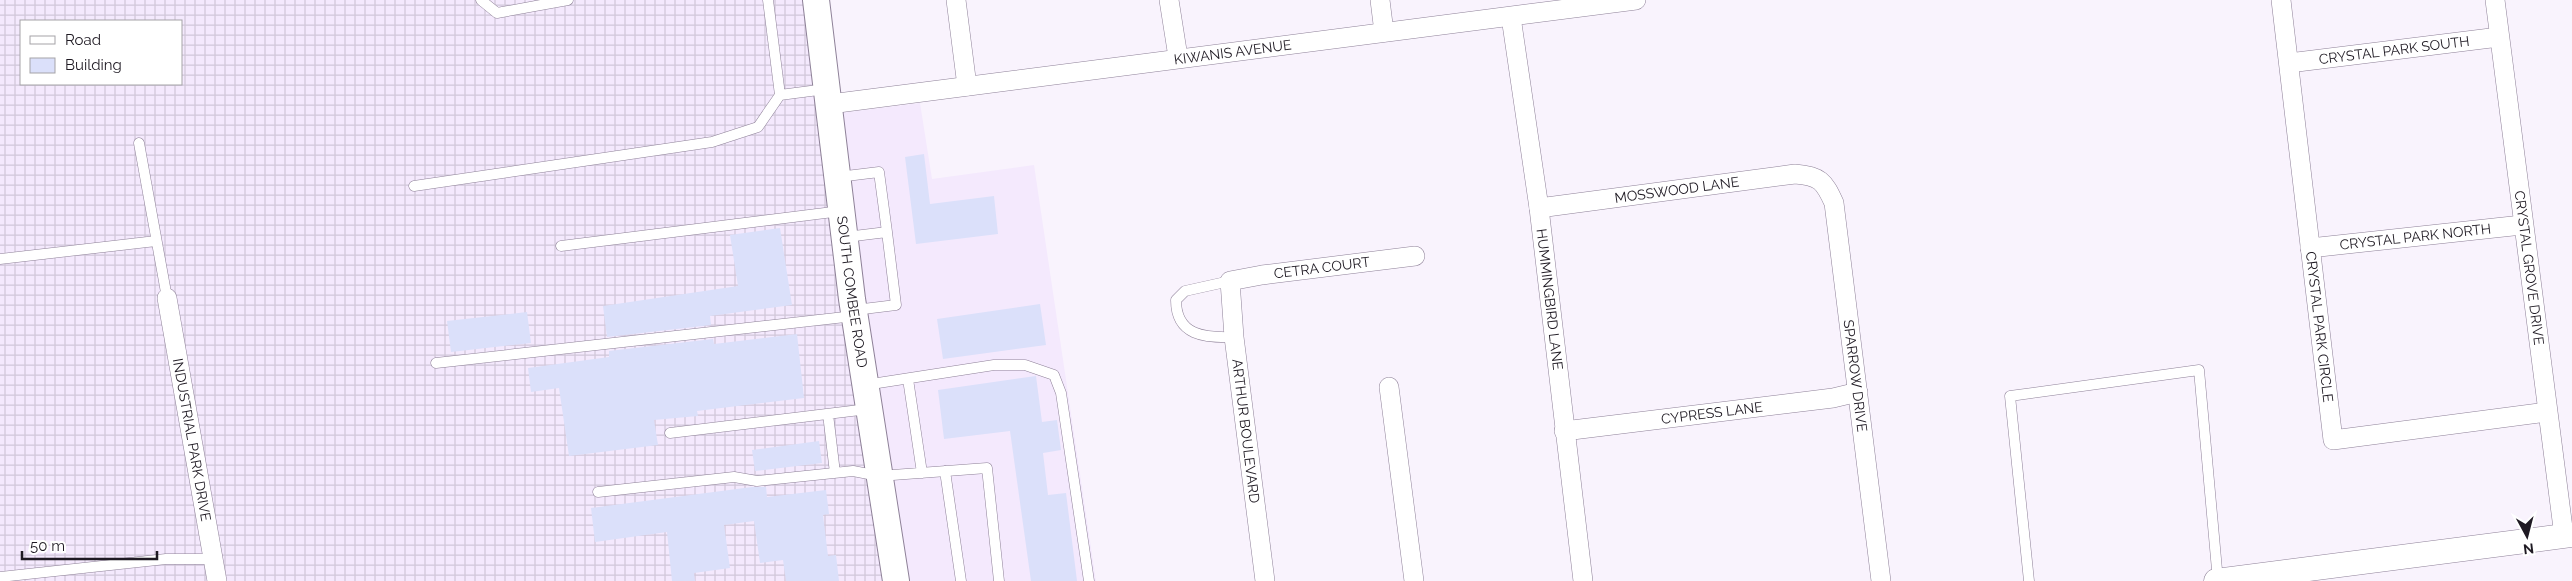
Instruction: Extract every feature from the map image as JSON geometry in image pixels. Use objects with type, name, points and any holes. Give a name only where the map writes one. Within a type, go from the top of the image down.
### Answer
[{"type":"main road","name":"SOUTH COMBEE ROAD","points":[[816,0],[854,313],[896,581]]},
{"type":"street","points":[[956,0],[967,86]]},
{"type":"street","points":[[1169,0],[1178,57]]},
{"type":"street","points":[[1380,0],[1384,32]]},
{"type":"street","name":"KIWANIS AVENUE","points":[[829,96],[967,86],[1178,57],[1511,17],[1594,3],[1636,0]]},
{"type":"street","name":"CRYSTAL PARK CIRCLE","points":[[2280,0],[2333,440],[2547,412]]},
{"type":"street","name":"CRYSTAL GROVE DRIVE","points":[[2495,0],[2547,412],[2568,536]]},
{"type":"street","name":"HUMMINGBIRD LANE","points":[[1511,17],[1539,208],[1583,581]]},
{"type":"street","name":"CRYSTAL PARK SOUTH","points":[[2289,63],[2499,37]]},
{"type":"street","name":"MOSSWOOD LANE","points":[[1539,208],[1795,174],[1815,177]]},
{"type":"street","name":"SPARROW DRIVE","points":[[1815,177],[1826,185],[1834,203],[1881,581]]},
{"type":"street","name":"CRYSTAL PARK NORTH","points":[[2310,248],[2522,225]]},
{"type":"street","name":"CETRA COURT","points":[[1230,282],[1262,274],[1415,256]]},
{"type":"street","name":"ARTHUR BOULEVARD","points":[[1230,282],[1234,337],[1265,581]]},
{"type":"street","name":"INDUSTRIAL PARK DRIVE","points":[[166,298],[216,581]]},
{"type":"street","points":[[1389,387],[1414,581]]},
{"type":"street","name":"CYPRESS LANE","points":[[1564,431],[1833,398],[1858,392]]},
{"type":"street","points":[[2217,581],[2568,536]]},
{"type":"lane","points":[[481,0],[496,13],[568,0]]},
{"type":"lane","points":[[414,186],[712,142],[758,127],[780,94],[768,0]]},
{"type":"lane","points":[[780,94],[829,96]]},
{"type":"lane","points":[[140,142],[166,298]]},
{"type":"lane","points":[[436,363],[854,313],[896,305],[879,172],[838,177]]},
{"type":"lane","points":[[561,246],[842,211]]},
{"type":"lane","points":[[845,237],[886,232]]},
{"type":"lane","points":[[0,256],[156,241]]},
{"type":"lane","points":[[1230,282],[1185,290],[1176,300],[1176,314],[1184,325],[1198,335],[1208,338],[1234,337]]},
{"type":"lane","points":[[670,433],[828,414],[908,379],[994,365],[1026,365],[1054,375],[1061,393],[1089,581]]},
{"type":"lane","points":[[2029,581],[2010,396],[2199,370],[2217,581]]},
{"type":"lane","points":[[908,379],[922,473]]},
{"type":"lane","points":[[828,414],[835,473]]},
{"type":"lane","points":[[598,492],[734,477],[757,481],[853,471],[879,476],[987,468],[999,581]]},
{"type":"lane","points":[[945,471],[961,581]]},
{"type":"lane","points":[[0,577],[166,559],[212,559]]},
{"type":"shaded area","points":[[0,0],[809,0],[888,581],[0,581]]},
{"type":"shaded area","points":[[920,103],[932,179],[1034,165],[1096,581],[905,581],[861,298],[840,113]]},
{"type":"building","points":[[924,154],[930,204],[994,196],[998,234],[916,244],[905,157]]},
{"type":"building","points":[[780,228],[792,305],[710,316],[711,325],[607,337],[603,306],[738,286],[730,235]]},
{"type":"building","points":[[1040,304],[1046,345],[943,359],[937,319]]},
{"type":"building","points":[[527,312],[531,343],[451,352],[447,321]]},
{"type":"building","points":[[797,334],[804,398],[697,411],[698,416],[654,420],[658,445],[569,456],[559,388],[531,392],[528,368],[609,357],[609,351],[713,339],[714,344]]},
{"type":"building","points":[[1036,376],[1042,422],[1057,420],[1061,450],[1043,453],[1048,495],[1066,493],[1077,581],[1031,581],[1010,431],[944,439],[938,390]]},
{"type":"building","points":[[819,441],[822,463],[755,471],[752,450]]},
{"type":"building","points":[[752,487],[766,487],[767,497],[826,490],[829,514],[823,515],[828,556],[836,555],[839,581],[786,581],[783,560],[760,563],[754,521],[724,525],[730,568],[694,573],[695,581],[672,581],[667,532],[595,542],[591,508]]}]
